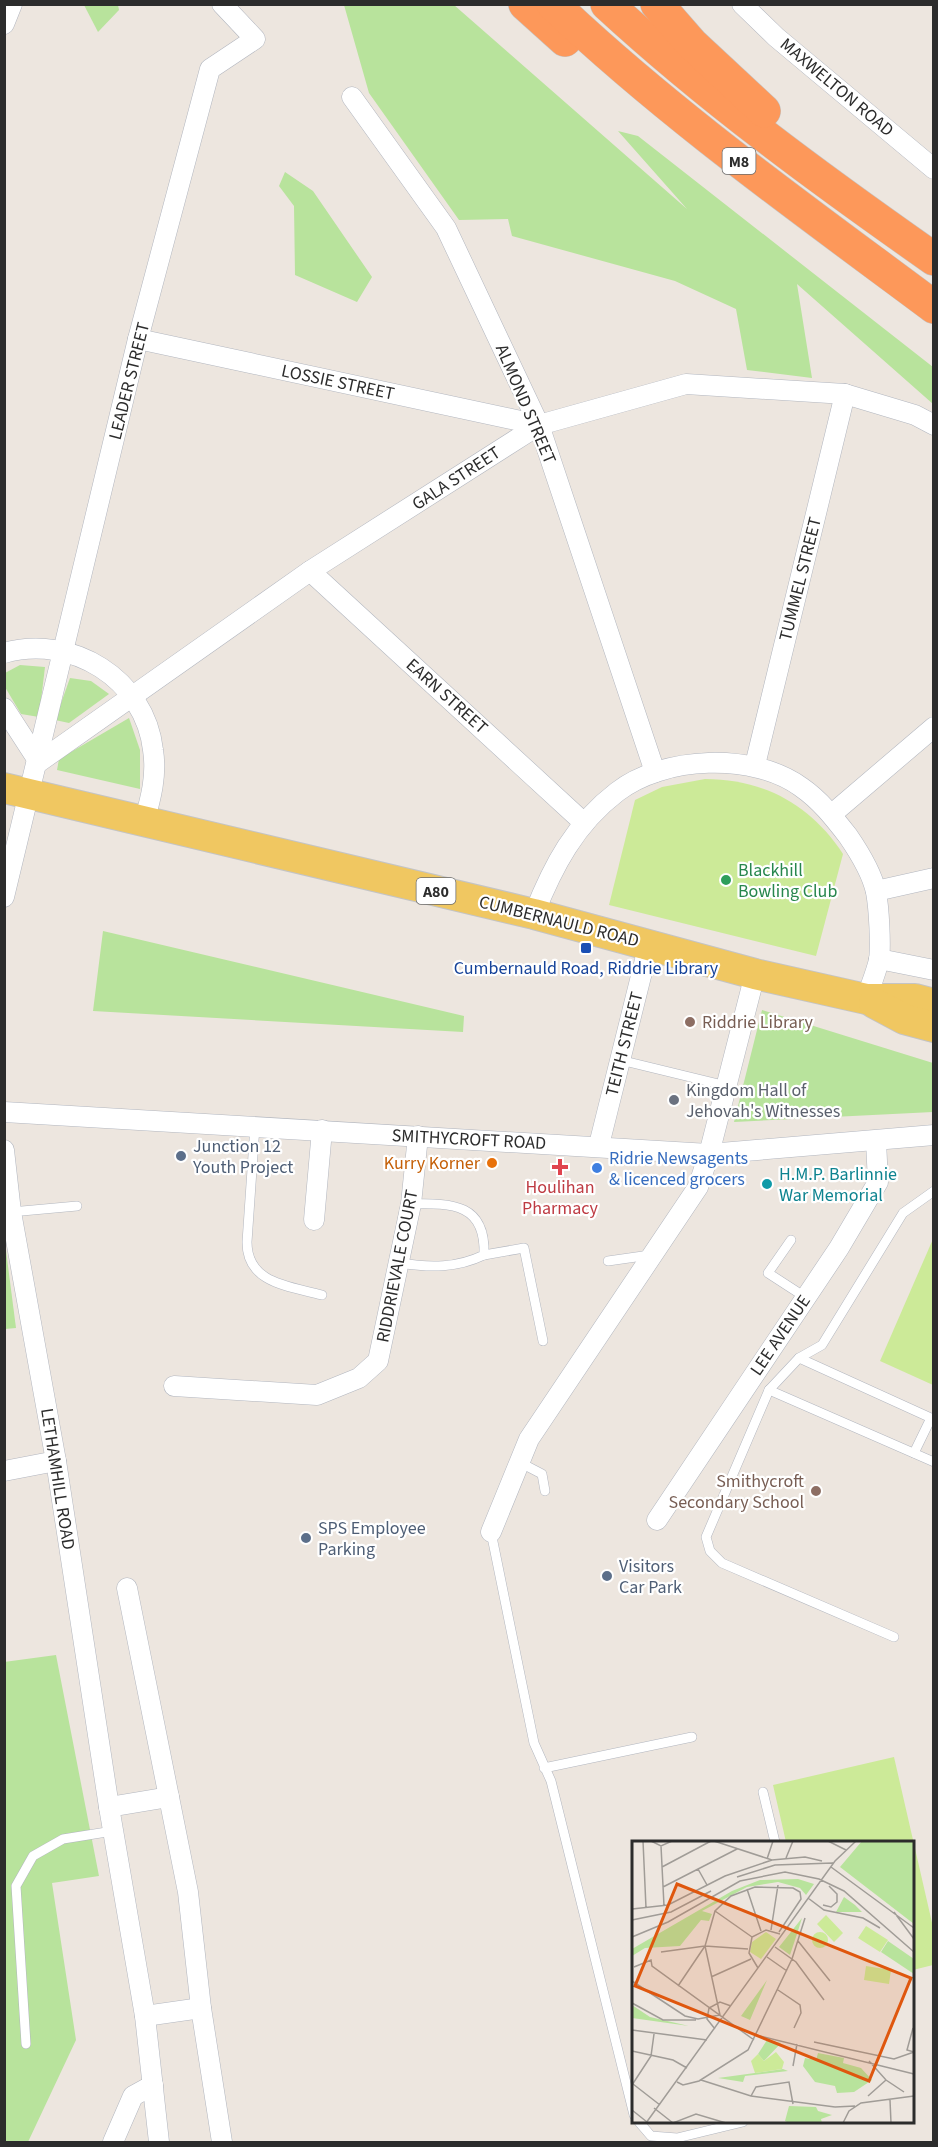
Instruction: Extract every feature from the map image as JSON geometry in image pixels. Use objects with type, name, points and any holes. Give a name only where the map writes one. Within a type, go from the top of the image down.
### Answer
[{"type":"highway","name":"M8","points":[[525,4],[596,69],[748,169]]},
{"type":"highway","name":"M8","points":[[553,4],[609,57],[748,169],[933,307]]},
{"type":"highway","name":"M8","points":[[607,4],[704,89],[757,131],[933,259]]},
{"type":"highway","points":[[657,4],[692,44],[755,104],[933,251]]},
{"type":"main road","name":"CUMBERNAULD ROAD","points":[[17,791],[534,914],[755,974],[866,999],[915,999],[933,1004]]},
{"type":"main road","name":"CUMBERNAULD ROAD","points":[[866,999],[904,1019],[933,1027]]},
{"type":"street","points":[[4,24],[12,4]]},
{"type":"street","name":"LEADER STREET","points":[[4,897],[17,791],[39,762],[138,339],[210,69],[255,39],[222,4]]},
{"type":"street","name":"MAXWELTON ROAD","points":[[742,4],[776,37],[933,169]]},
{"type":"street","name":"ALMOND STREET","points":[[352,97],[446,228],[539,425],[655,772]]},
{"type":"street","name":"LOSSIE STREET","points":[[138,339],[539,425]]},
{"type":"street","name":"GALA STREET","points":[[39,762],[310,571],[539,425],[686,384],[845,394],[915,415],[933,425]]},
{"type":"street","name":"TUMMEL STREET","points":[[755,765],[845,394]]},
{"type":"street","name":"EARN STREET","points":[[310,571],[584,822]]},
{"type":"street","points":[[4,653],[43,648],[65,651],[105,669],[133,697],[144,716],[153,750],[153,789],[144,822]]},
{"type":"street","points":[[4,708],[39,762]]},
{"type":"street","points":[[832,814],[933,727]]},
{"type":"street","points":[[534,914],[552,868],[584,822],[618,790],[655,772],[700,762],[755,765],[800,786],[832,814],[860,852],[876,891],[879,959],[866,999]]},
{"type":"street","points":[[876,891],[933,878]]},
{"type":"street","name":"TEITH STREET","points":[[599,1145],[649,944]]},
{"type":"street","points":[[879,959],[933,970]]},
{"type":"street","points":[[491,1532],[529,1439],[698,1187],[709,1154],[755,974]]},
{"type":"street","name":"SMITHYCROFT ROAD","points":[[4,1112],[599,1145],[709,1154],[933,1135]]},
{"type":"street","points":[[314,1220],[322,1130]]},
{"type":"street","name":"RIDDRIEVALE COURT","points":[[174,1386],[317,1395],[358,1378],[378,1362],[401,1263],[411,1204],[418,1136]]},
{"type":"street","name":"LEE AVENUE","points":[[657,1520],[805,1297],[878,1182],[876,1141]]},
{"type":"street","name":"LETHAMHILL ROAD","points":[[4,1150],[11,1212],[56,1461],[109,1807],[145,2016],[159,2142]]},
{"type":"street","points":[[4,1471],[56,1461]]},
{"type":"street","points":[[127,1588],[188,1892],[201,2008],[222,2142]]},
{"type":"street","points":[[109,1807],[169,1797]]},
{"type":"street","points":[[145,2016],[201,2008]]},
{"type":"street","points":[[113,2142],[133,2096],[153,2085]]},
{"type":"lane","points":[[620,1060],[727,1086]]},
{"type":"lane","points":[[255,1126],[247,1242],[250,1260],[261,1276],[322,1295]]},
{"type":"lane","points":[[894,1637],[722,1563],[710,1551],[706,1537],[770,1390],[799,1358],[822,1345],[903,1213],[933,1191]]},
{"type":"lane","points":[[411,1204],[444,1203],[474,1215],[485,1233],[484,1255]]},
{"type":"lane","points":[[11,1212],[77,1206]]},
{"type":"lane","points":[[791,1240],[768,1273],[805,1297]]},
{"type":"lane","points":[[401,1263],[427,1267],[466,1264],[484,1255],[524,1248],[543,1341]]},
{"type":"lane","points":[[609,1261],[653,1255]]},
{"type":"lane","points":[[799,1358],[931,1418],[914,1453]]},
{"type":"lane","points":[[770,1390],[933,1462]]},
{"type":"lane","points":[[519,1462],[542,1474],[545,1491]]},
{"type":"lane","points":[[491,1532],[534,1743],[551,1781],[632,2111]]},
{"type":"lane","points":[[544,1768],[692,1737]]},
{"type":"lane","points":[[763,1792],[775,1841]]},
{"type":"lane","points":[[26,2044],[16,1886],[33,1856],[63,1839],[113,1831]]},
{"type":"lane","points":[[641,2123],[651,2136],[677,2138],[735,2123]]},
{"type":"green space","points":[[84,5],[118,5],[119,10],[98,32]]},
{"type":"green space","points":[[344,5],[454,5],[687,209],[618,131],[638,136],[933,367],[933,404],[797,284],[812,378],[747,370],[736,309],[675,281],[512,236],[508,219],[459,220],[369,93]]},
{"type":"green space","points":[[285,172],[313,191],[372,277],[357,302],[295,275],[294,206],[279,186]]},
{"type":"green space","points":[[20,665],[45,667],[39,717],[21,714],[5,687],[5,673]]},
{"type":"green space","points":[[70,678],[91,681],[109,694],[69,723],[55,720]]},
{"type":"green space","points":[[129,718],[140,750],[140,789],[57,770],[59,759]]},
{"type":"green space","name":"Blackhill Bowling Club","points":[[705,779],[747,784],[784,798],[816,822],[843,854],[816,956],[609,905],[635,800],[662,787]]},
{"type":"green space","points":[[103,931],[464,1016],[463,1032],[93,1011]]},
{"type":"green space","points":[[762,1010],[933,1063],[933,1112],[734,1122]]},
{"type":"green space","points":[[933,1239],[933,1385],[880,1361]]},
{"type":"green space","points":[[5,1243],[16,1328],[4,1329]]},
{"type":"green space","points":[[56,1655],[99,1876],[52,1883],[76,2040],[28,2142],[4,2142],[4,1662]]},
{"type":"green space","points":[[894,1757],[913,1841],[786,1841],[773,1785]]},
{"type":"green space","points":[[914,1844],[933,1927],[933,1965],[914,1970]]},
{"type":"place","name":"Blackhill Bowling Club","points":[[726,880]]},
{"type":"place","name":"Cumbernauld Road, Riddrie Library","points":[[586,948]]},
{"type":"place","name":"Riddrie Library","points":[[690,1022]]},
{"type":"place","name":"Kingdom Hall of Jehovah's Witnesses","points":[[674,1100]]},
{"type":"place","name":"Junction 12 Youth Project","points":[[181,1156]]},
{"type":"place","name":"Kurry Korner","points":[[492,1163]]},
{"type":"place","name":"Houlihan Pharmacy","points":[[560,1167]]},
{"type":"place","name":"Ridrie Newsagents & licenced grocers","points":[[597,1168]]},
{"type":"place","name":"H.M.P. Barlinnie War Memorial","points":[[767,1184]]},
{"type":"place","name":"Smithycroft Secondary School","points":[[816,1491]]},
{"type":"place","name":"SPS Employee Parking","points":[[306,1538]]},
{"type":"place","name":"Visitors Car Park","points":[[607,1576]]}]
